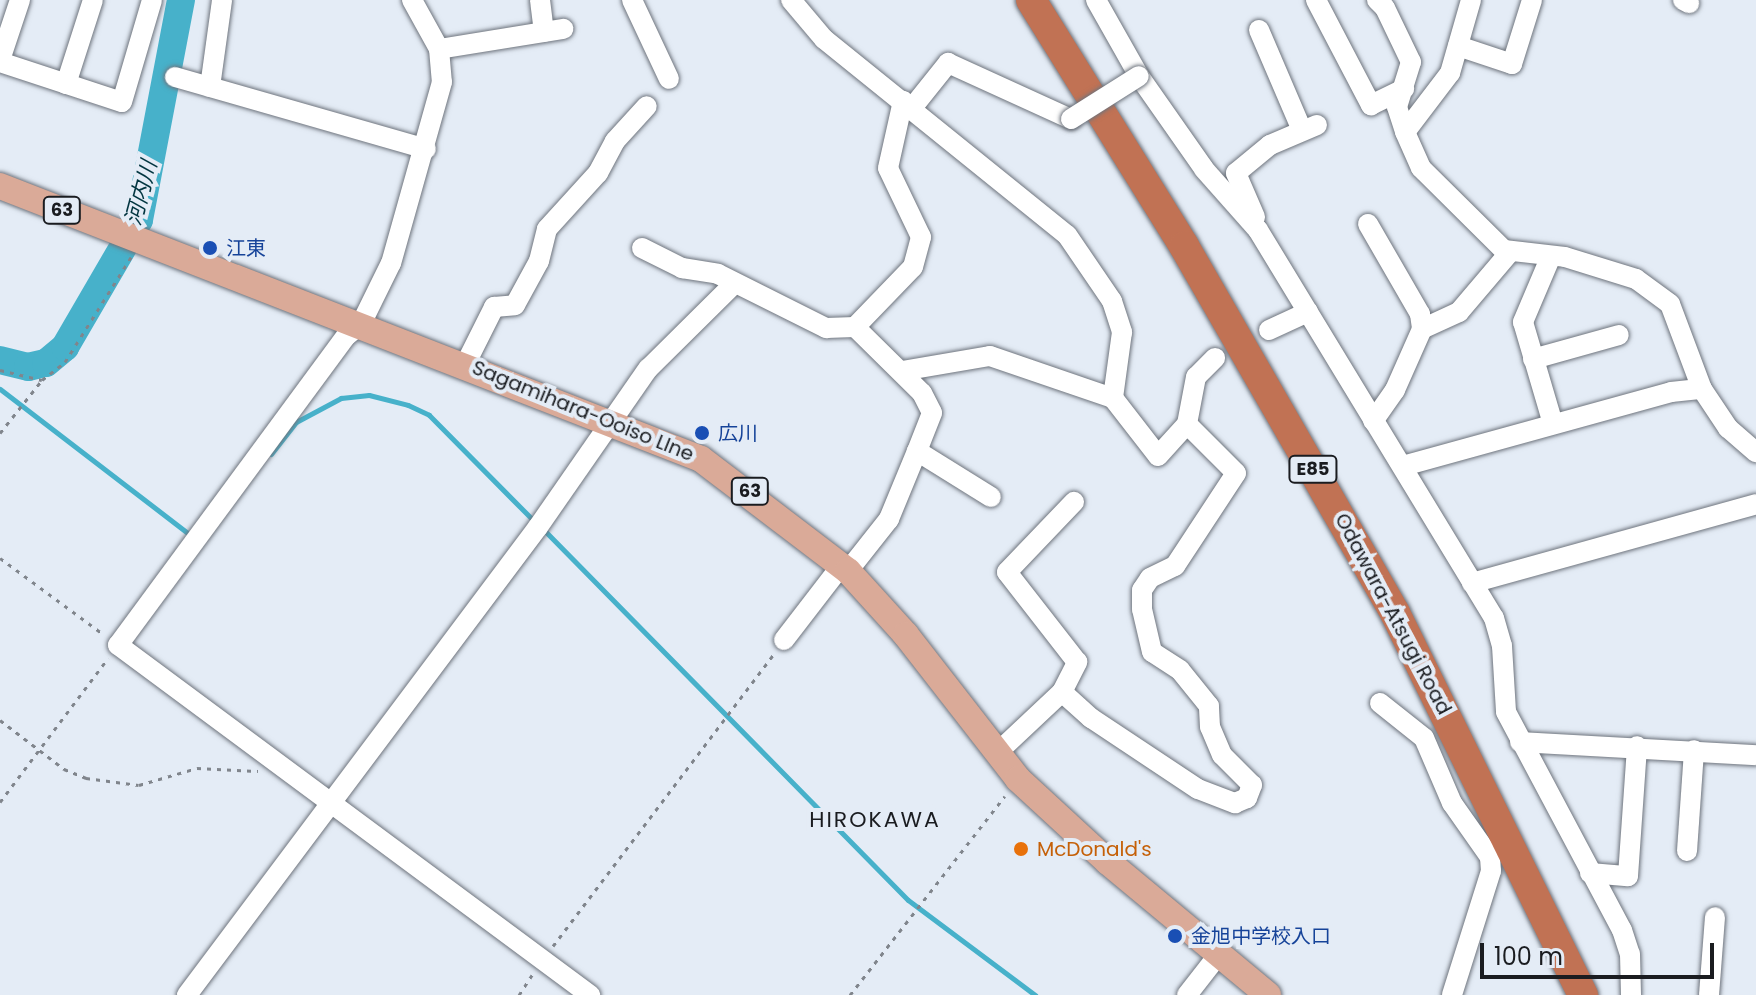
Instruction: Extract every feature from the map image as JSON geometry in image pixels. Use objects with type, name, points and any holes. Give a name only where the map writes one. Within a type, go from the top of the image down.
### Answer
[{"type":"highway","name":"Odawara-Atsugi Road","points":[[1031,0],[1192,260],[1395,613],[1574,953],[1604,995]]},
{"type":"highway","name":"Odawara-Atsugi Road","points":[[1054,0],[1277,363],[1413,605],[1574,953],[1583,995]]},
{"type":"main road","name":"Sagamihara-Ooiso LIne","points":[[0,186],[466,363],[701,459],[845,568],[906,635],[1018,779],[1069,829],[1268,995]]},
{"type":"street","points":[[20,0],[0,61],[122,102],[152,0]]},
{"type":"street","points":[[66,84],[93,0]]},
{"type":"street","points":[[210,87],[222,0]]},
{"type":"street","points":[[412,0],[439,49],[442,82],[426,149],[391,263],[361,324],[346,336],[118,645],[590,995]]},
{"type":"street","points":[[439,49],[553,31],[540,0]]},
{"type":"street","points":[[632,0],[669,79]]},
{"type":"street","points":[[791,0],[824,39],[1009,183],[1067,235],[1112,301],[1122,332],[1113,398]]},
{"type":"street","points":[[1096,0],[1139,76],[1204,169],[1258,230],[1494,618],[1502,646],[1506,712],[1626,942],[1631,995]]},
{"type":"street","points":[[1316,0],[1371,105],[1404,89]]},
{"type":"street","points":[[1377,0],[1385,8],[1411,62],[1397,107],[1421,168],[1486,237],[1510,252],[1551,256],[1636,279],[1670,304],[1702,389],[1751,439]]},
{"type":"street","points":[[1405,132],[1450,73],[1471,0]]},
{"type":"street","points":[[1458,46],[1512,64],[1532,0]]},
{"type":"street","points":[[1258,230],[1236,173],[1309,126],[1259,30]]},
{"type":"street","points":[[855,327],[884,293],[913,267],[921,237],[888,168],[908,105],[948,63],[1071,119],[1139,76]]},
{"type":"street","points":[[175,77],[426,149]]},
{"type":"street","points":[[466,363],[494,307],[515,305],[539,261],[547,229],[598,173],[615,141],[647,106]]},
{"type":"street","points":[[1368,224],[1420,314],[1422,329],[1395,390],[1373,421]]},
{"type":"street","points":[[642,248],[682,268],[718,274],[826,328],[855,327],[902,371],[932,413],[889,519],[784,640]]},
{"type":"street","points":[[1422,329],[1459,312],[1510,252]]},
{"type":"street","points":[[1551,256],[1523,322],[1553,424]]},
{"type":"street","points":[[187,995],[332,803],[648,369],[735,283]]},
{"type":"street","points":[[1269,330],[1308,312]]},
{"type":"street","points":[[1533,359],[1606,332]]},
{"type":"street","points":[[902,371],[990,356],[1113,398],[1158,456],[1187,424],[1196,377],[1215,358]]},
{"type":"street","points":[[1403,466],[1553,424],[1702,389]]},
{"type":"street","points":[[1062,692],[1091,718],[1198,789],[1235,803],[1247,798],[1252,785],[1222,755],[1210,727],[1209,706],[1180,670],[1152,652],[1142,609],[1142,590],[1150,578],[1175,566],[1236,473],[1187,424]]},
{"type":"street","points":[[917,451],[991,497]]},
{"type":"street","points":[[997,753],[1062,692],[1077,662],[1007,572],[1074,502]]},
{"type":"street","points":[[1472,583],[1756,504]]},
{"type":"street","points":[[1380,703],[1424,738],[1452,803],[1490,857],[1491,871],[1452,995]]},
{"type":"street","points":[[1520,742],[1637,746],[1756,755]]},
{"type":"street","points":[[1590,873],[1628,876],[1637,746]]},
{"type":"street","points":[[1687,851],[1694,750]]},
{"type":"street","points":[[1709,995],[1704,937],[1715,917]]},
{"type":"street","points":[[1187,995],[1219,954]]},
{"type":"path","points":[[0,433],[42,380],[65,362],[135,238]]},
{"type":"path","points":[[0,370],[42,380]]},
{"type":"path","points":[[0,558],[118,645],[0,802]]},
{"type":"path","points":[[519,995],[542,959],[784,640]]},
{"type":"path","points":[[0,720],[86,778],[139,785],[197,768],[282,769]]},
{"type":"path","points":[[850,995],[1018,779]]},
{"type":"waterway","name":"河内川","points":[[0,360],[28,367],[46,363],[65,347],[139,220],[181,0]]},
{"type":"waterway","points":[[0,389],[193,537]]},
{"type":"waterway","points":[[271,454],[296,422],[341,398],[369,395],[408,405],[429,415],[535,522]]},
{"type":"waterway","points":[[543,529],[908,900],[1035,995]]},
{"type":"place","name":"江東","points":[[210,248]]},
{"type":"place","name":"広川","points":[[702,433]]},
{"type":"place","name":"McDonald's","points":[[1021,849]]},
{"type":"place","name":"金旭中学校入口","points":[[1175,936]]},
{"type":"district","name":"HIROKAWA","points":[[875,820]]}]
